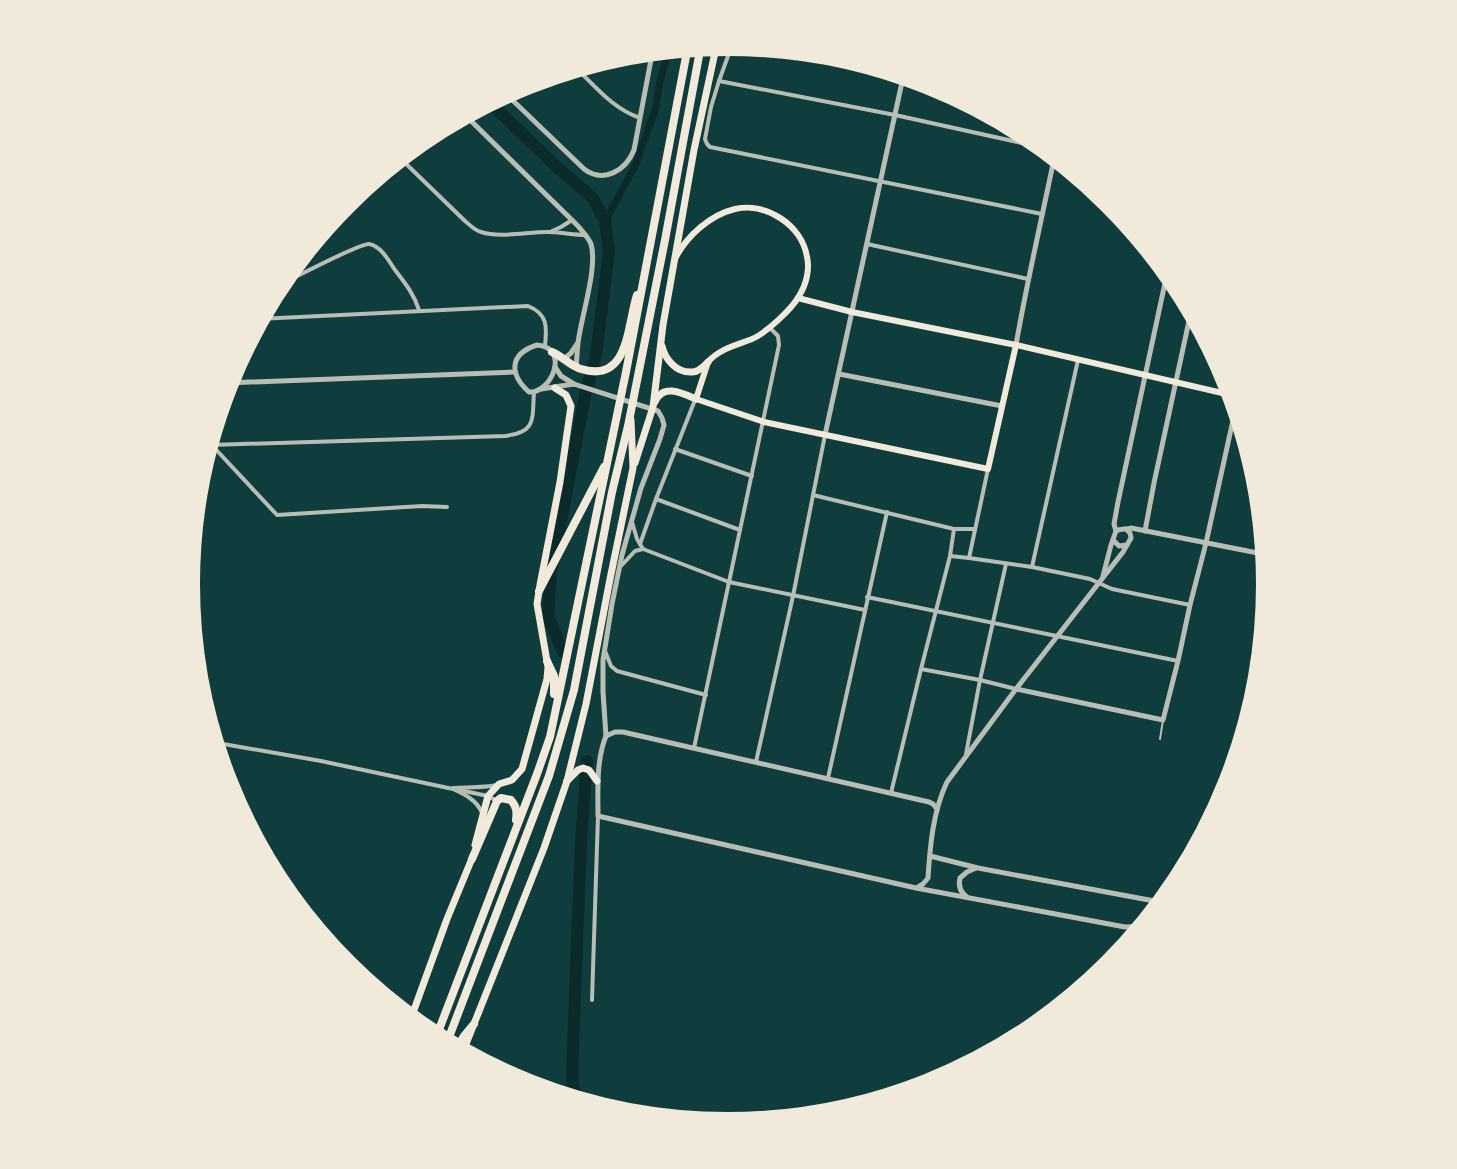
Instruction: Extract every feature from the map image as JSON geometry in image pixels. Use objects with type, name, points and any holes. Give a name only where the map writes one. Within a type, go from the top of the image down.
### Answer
[{"type":"highway","points":[[449,1037],[549,776],[574,690],[612,492],[628,426],[665,240],[699,54]]},
{"type":"highway","points":[[439,1030],[550,737],[608,459],[685,55]]},
{"type":"highway","points":[[552,351],[579,368],[599,372],[613,366],[622,353],[648,256]]},
{"type":"highway","points":[[539,591],[608,459]]},
{"type":"highway","points":[[547,661],[552,671],[555,687],[550,737]]},
{"type":"highway","points":[[472,859],[497,801],[501,798],[512,800],[517,812],[508,849]]},
{"type":"highway","points":[[460,1043],[474,1024]]},
{"type":"main road","points":[[653,407],[661,343],[694,150],[715,53]]},
{"type":"main road","points":[[661,343],[669,362],[678,369],[692,373],[700,370],[719,352],[756,338],[770,328],[798,298],[806,281],[808,268],[807,256],[792,228],[775,214],[757,209],[735,209],[722,214],[699,230],[682,246],[675,259]]},
{"type":"main road","points":[[798,298],[852,312],[1016,345],[1225,394]]},
{"type":"main road","points":[[465,1047],[570,779],[633,468],[657,397],[669,390],[764,422],[988,469],[1016,345]]},
{"type":"main road","points":[[696,399],[708,362]]},
{"type":"main road","points":[[413,1013],[447,919],[472,859],[488,796],[499,784],[512,780],[522,769],[545,687],[548,667],[537,604],[562,470],[571,406],[566,395],[555,388]]},
{"type":"main road","points":[[631,409],[633,468]]},
{"type":"main road","points":[[570,779],[583,768],[589,770],[595,777]]},
{"type":"street","points":[[729,52],[711,107],[705,139],[707,144],[715,149],[1043,215]]},
{"type":"street","points":[[511,99],[589,173],[608,175],[622,168],[632,155],[641,118],[650,59]]},
{"type":"street","points":[[582,74],[624,112],[641,118]]},
{"type":"street","points":[[719,81],[895,115],[1027,144]]},
{"type":"street","points":[[756,762],[902,82]]},
{"type":"street","points":[[470,120],[572,220],[591,244],[590,284],[578,343],[579,368]]},
{"type":"street","points":[[405,162],[465,221],[480,232],[515,234],[550,232],[586,235]]},
{"type":"street","points":[[1016,345],[1053,163]]},
{"type":"street","points":[[550,232],[572,220]]},
{"type":"street","points":[[294,278],[369,244],[380,250],[386,257],[414,295],[419,310]]},
{"type":"street","points":[[867,244],[1028,279]]},
{"type":"street","points":[[1116,531],[1114,524],[1118,502],[1165,281]]},
{"type":"street","points":[[268,318],[528,306],[538,311],[544,319],[545,346]]},
{"type":"street","points":[[916,888],[927,878],[937,809],[946,782],[1129,543],[1145,531],[1189,320]]},
{"type":"street","points":[[694,748],[779,345],[778,336],[770,328]]},
{"type":"street","points":[[564,359],[578,343]]},
{"type":"street","points":[[537,345],[545,346],[552,351],[555,367],[552,375],[541,389],[534,393],[529,392],[514,372],[518,357],[537,345]]},
{"type":"street","points":[[1032,567],[1078,360]]},
{"type":"street","points":[[555,367],[561,376],[576,384],[658,411],[664,425],[641,488],[620,567],[603,660],[606,736],[595,777],[598,816],[592,1000]]},
{"type":"street","points":[[236,383],[514,372]]},
{"type":"street","points":[[838,374],[1002,406]]},
{"type":"street","points":[[541,389],[576,384]]},
{"type":"street","points":[[216,443],[516,435],[522,433],[531,423],[534,393]]},
{"type":"street","points":[[620,567],[642,547],[656,500],[696,399]]},
{"type":"street","points":[[921,669],[1163,720],[1233,418]]},
{"type":"street","points":[[215,449],[277,515],[422,506],[447,507]]},
{"type":"street","points":[[675,449],[752,476]]},
{"type":"street","points":[[969,558],[988,469]]},
{"type":"street","points":[[813,495],[954,529],[974,530]]},
{"type":"street","points":[[656,500],[740,530]]},
{"type":"street","points":[[828,778],[886,512]]},
{"type":"street","points":[[632,521],[642,547],[729,582],[865,610]]},
{"type":"street","points":[[1101,581],[1113,535],[1119,529],[1131,528],[1259,553]]},
{"type":"street","points":[[891,793],[950,556],[954,529]]},
{"type":"street","points":[[1127,530],[1130,533],[1129,543]]},
{"type":"street","points":[[1113,540],[1119,546],[1129,543]]},
{"type":"street","points":[[950,556],[1032,567],[1101,581],[1112,589],[1190,605]]},
{"type":"street","points":[[966,756],[1006,564]]},
{"type":"street","points":[[867,597],[1178,661]]},
{"type":"street","points":[[605,651],[611,666],[617,670],[705,695]]},
{"type":"street","points":[[606,736],[615,732],[623,732],[929,802],[937,809]]},
{"type":"street","points":[[221,744],[321,761],[488,796],[497,801]]},
{"type":"street","points":[[453,789],[483,788],[499,784]]},
{"type":"street","points":[[453,789],[478,804],[482,815]]},
{"type":"street","points":[[929,802],[942,792]]},
{"type":"street","points":[[598,816],[916,888],[1125,927],[1135,927]]},
{"type":"street","points":[[930,856],[978,868],[1156,901]]},
{"type":"street","points":[[968,898],[959,888],[960,878],[967,872],[978,868]]},
{"type":"lane","points":[[1161,739],[1163,720]]},
{"type":"waterway","points":[[605,221],[635,166],[656,108],[667,56]]},
{"type":"waterway","points":[[494,107],[593,198],[605,221],[609,251],[596,355],[585,396],[551,571],[548,616],[563,652]]},
{"type":"waterway","points":[[574,1093],[572,1077],[581,841],[587,761]]}]
